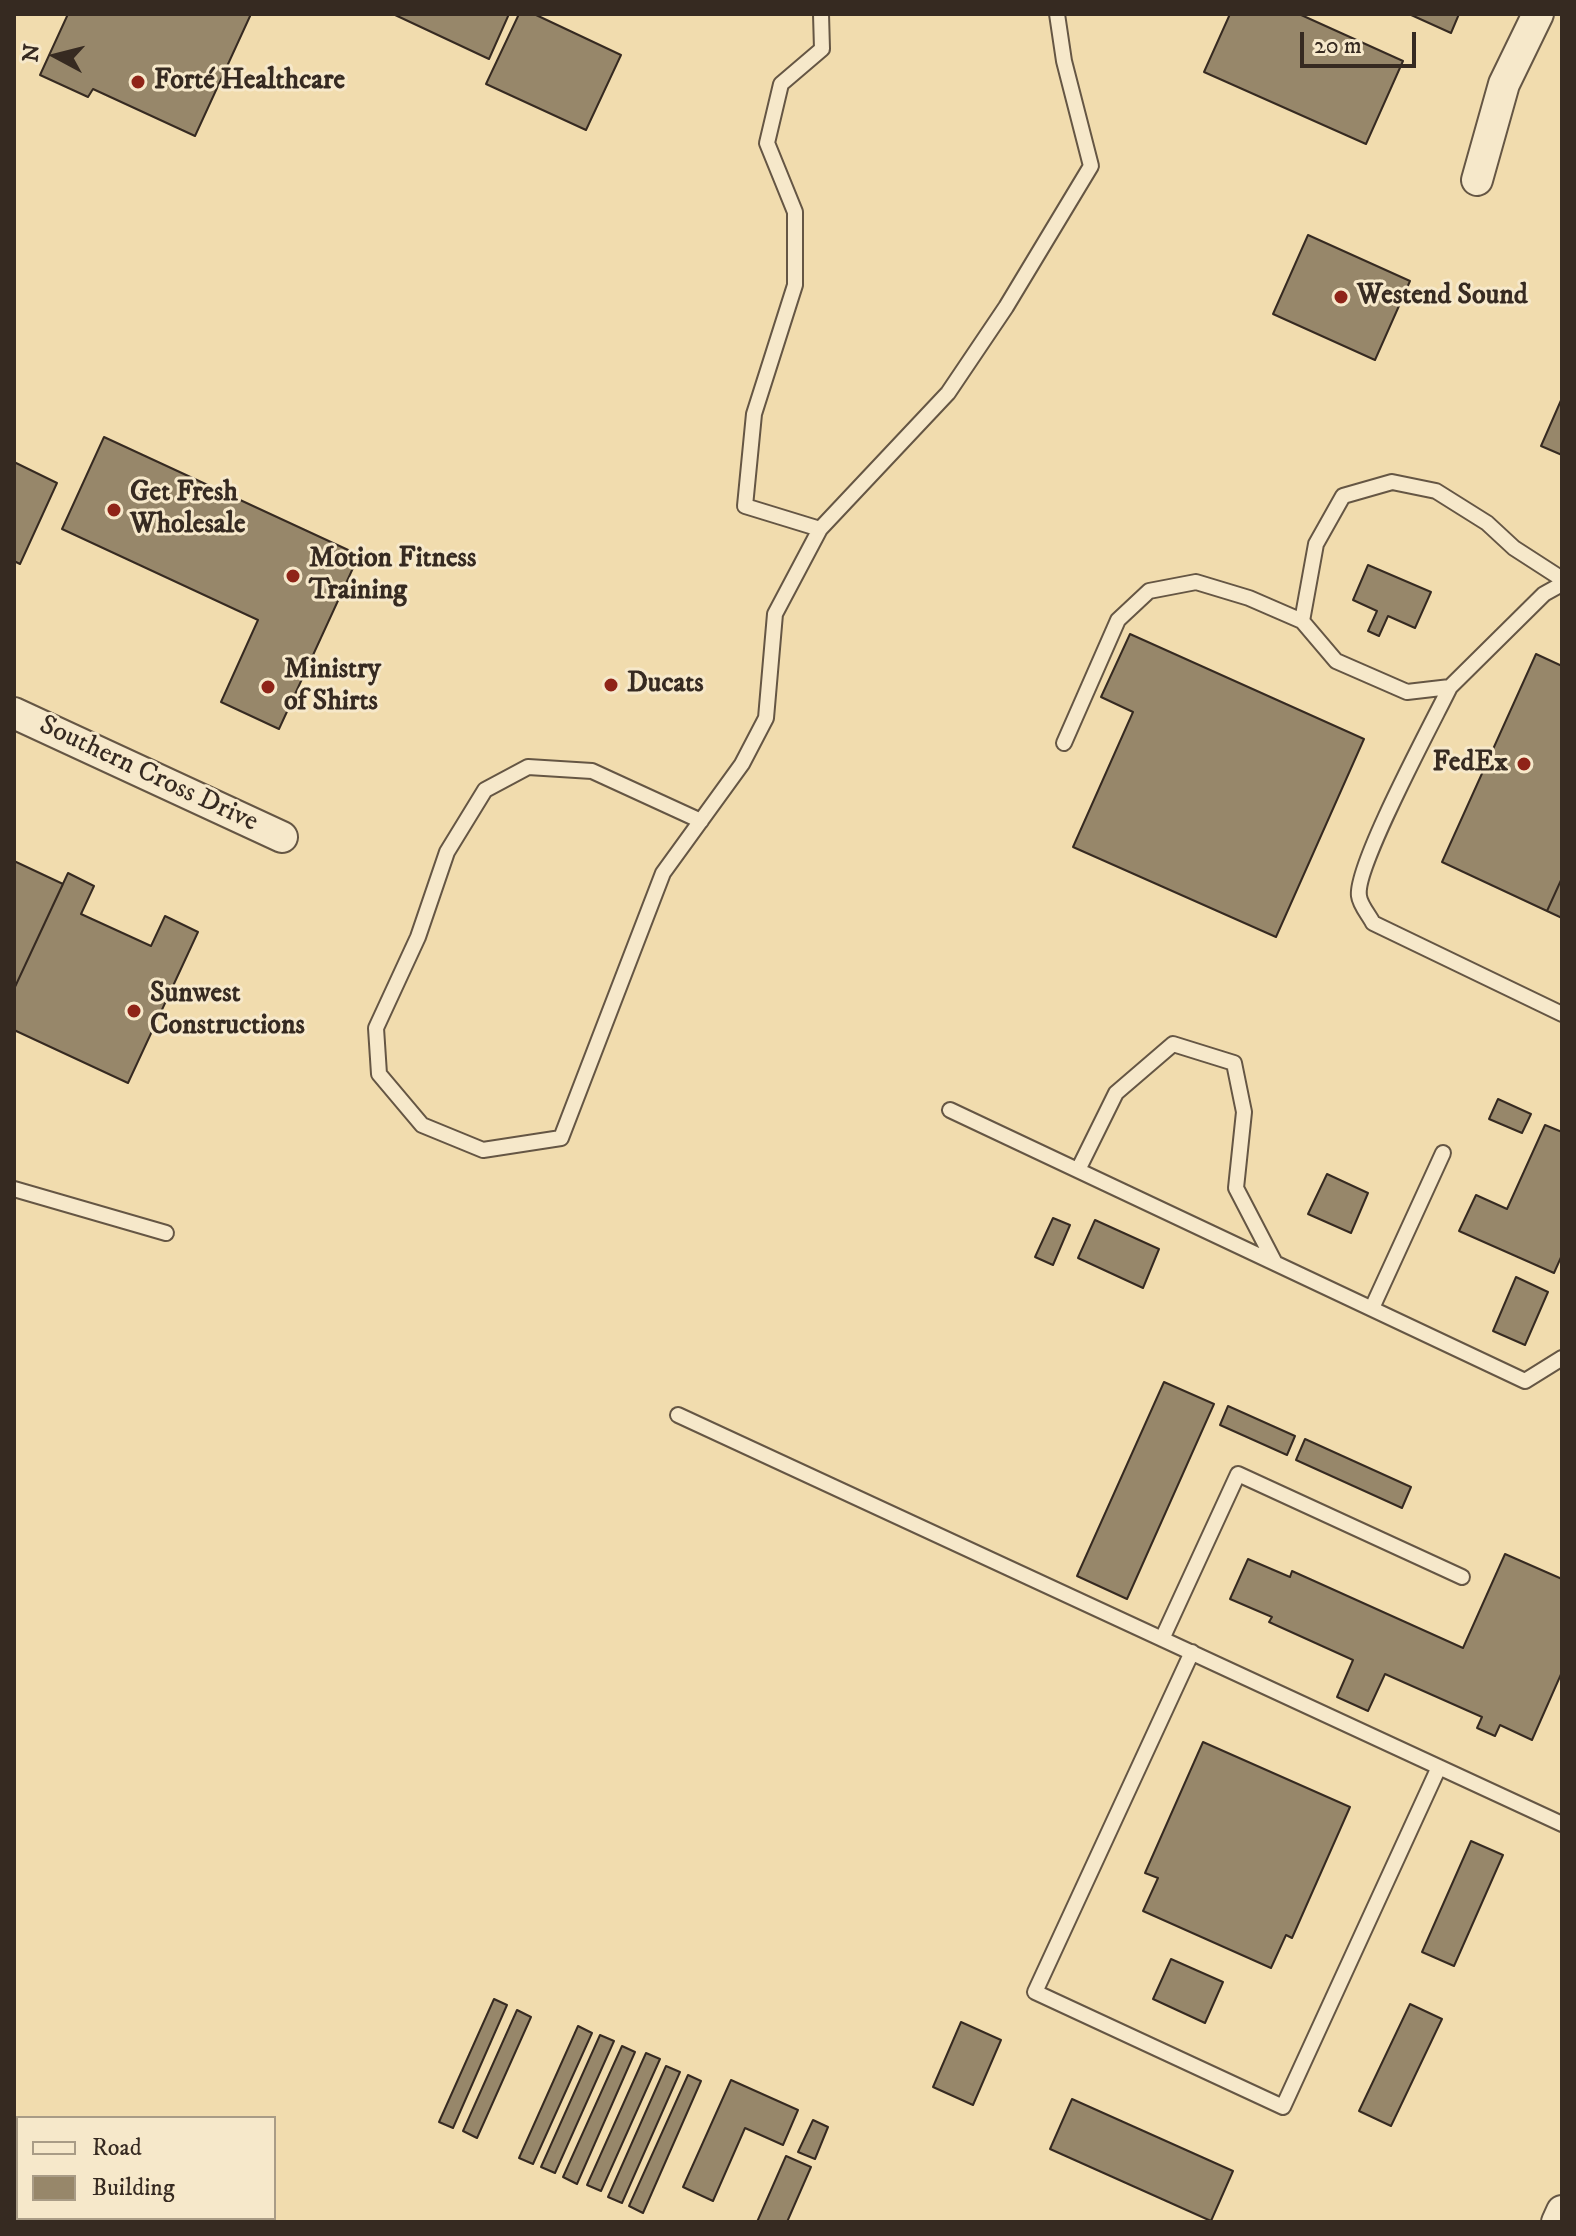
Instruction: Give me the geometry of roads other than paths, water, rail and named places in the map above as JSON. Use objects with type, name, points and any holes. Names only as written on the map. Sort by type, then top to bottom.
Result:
[{"type":"street","points":[[1477,180],[1504,84],[1538,14]]},
{"type":"street","name":"Southern Cross Drive","points":[[14,713],[282,837]]},
{"type":"street","points":[[1557,2222],[1562,2211]]},
{"type":"lane","points":[[820,529],[745,506],[754,414],[795,285],[795,212],[767,143],[781,84],[822,49],[821,14]]},
{"type":"lane","points":[[701,821],[592,771],[528,767],[485,790],[447,852],[418,937],[376,1028],[379,1074],[422,1125],[483,1150],[561,1138],[663,873],[701,821],[742,764],[766,718],[775,614],[820,529],[948,393],[1006,307],[1091,166],[1064,61],[1057,14]]},
{"type":"lane","points":[[1302,621],[1316,544],[1343,496],[1392,482],[1436,491],[1487,523],[1514,548],[1562,582],[1544,594],[1450,687],[1361,873],[1358,896],[1373,923],[1562,1014]]},
{"type":"lane","points":[[1064,743],[1118,620],[1149,591],[1196,582],[1249,598],[1302,621],[1336,661],[1407,692],[1450,687]]},
{"type":"lane","points":[[1078,1170],[1116,1093],[1173,1044],[1234,1063],[1244,1112],[1236,1188],[1275,1263]]},
{"type":"lane","points":[[950,1110],[1525,1381],[1562,1358]]},
{"type":"lane","points":[[1372,1308],[1443,1153]]},
{"type":"lane","points":[[14,1189],[166,1233]]},
{"type":"lane","points":[[678,1415],[1562,1824]]},
{"type":"lane","points":[[1162,1639],[1238,1474],[1462,1577]]},
{"type":"lane","points":[[1192,1652],[1035,1992],[1283,2107],[1439,1767]]},
{"type":"place","name":"Forté Healthcare","points":[[138,82]]},
{"type":"place","name":"Westend Sound","points":[[1341,297]]},
{"type":"place","name":"Get Fresh Wholesale","points":[[114,510]]},
{"type":"place","name":"Motion Fitness Training","points":[[293,576]]},
{"type":"place","name":"Ducats","points":[[611,685]]},
{"type":"place","name":"Ministry of Shirts","points":[[268,687]]},
{"type":"place","name":"FedEx","points":[[1524,764]]},
{"type":"place","name":"Sunwest Constructions","points":[[134,1011]]}]
